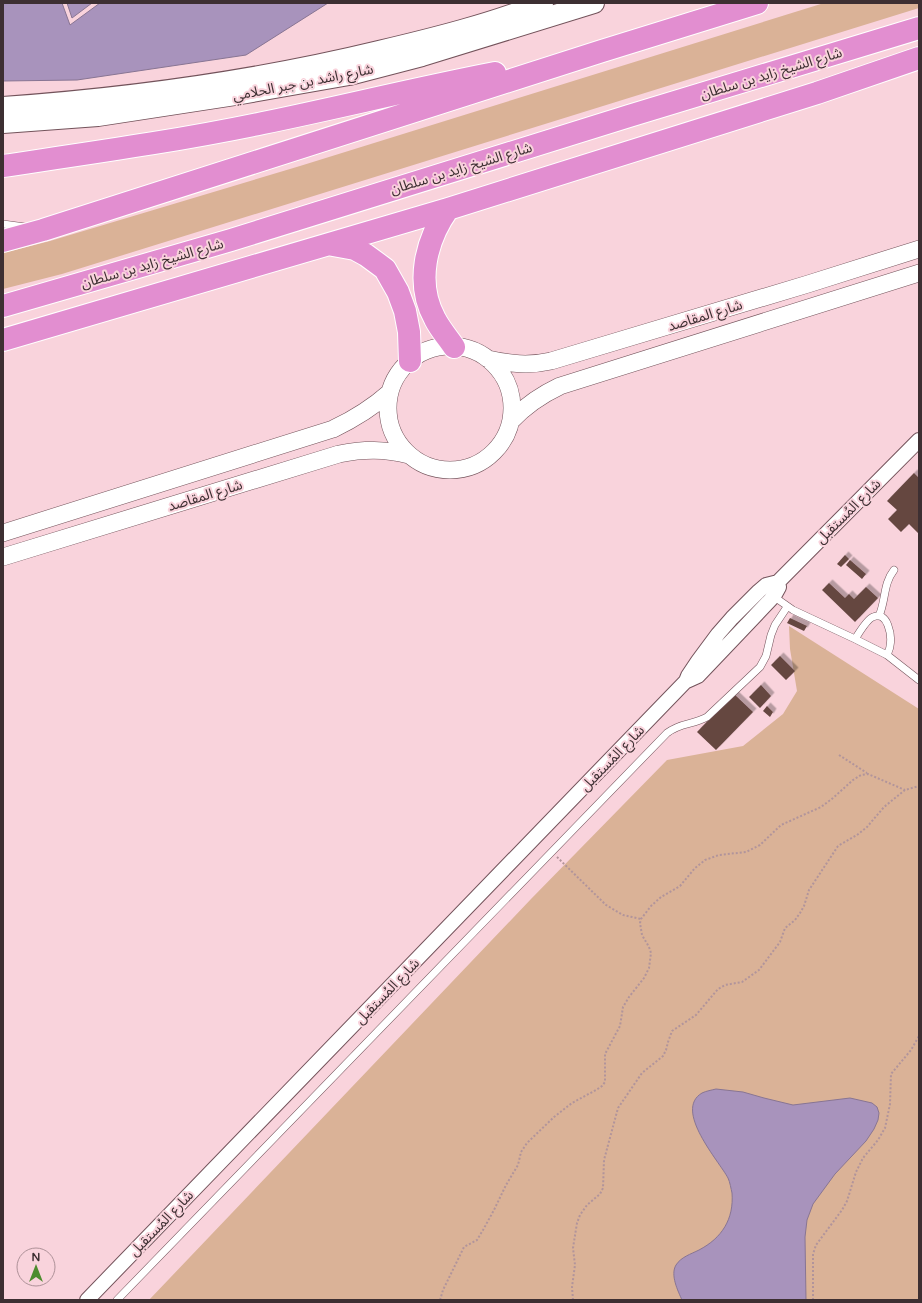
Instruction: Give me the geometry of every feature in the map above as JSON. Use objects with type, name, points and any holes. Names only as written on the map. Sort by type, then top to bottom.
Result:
[{"type":"highway","points":[[3,241],[43,230],[602,51],[757,3]]},
{"type":"highway","name":"شارع الشيخ زايد بن سلطان","points":[[3,306],[231,240],[629,116],[919,28]]},
{"type":"highway","points":[[3,166],[144,144],[262,123],[426,86],[602,51]]},
{"type":"highway","points":[[3,340],[448,210],[810,96],[919,58]]},
{"type":"highway","points":[[448,210],[436,229],[427,251],[425,263],[425,283],[427,298],[435,319],[454,347]]},
{"type":"highway","points":[[332,245],[344,246],[361,252],[376,261],[385,269],[398,292],[405,311],[409,332],[410,361]]},
{"type":"main road","name":"شارع راشد بن جبر الحلامي","points":[[3,107],[95,99],[232,81],[343,60],[417,42],[489,22],[543,3]]},
{"type":"main road","name":"شارع راشد بن جبر الحلامي","points":[[3,123],[98,116],[235,95],[349,74],[422,56],[594,3]]},
{"type":"street","name":"شارع المقاصد","points":[[488,359],[527,365],[551,361],[808,284],[919,248]]},
{"type":"street","name":"شارع المقاصد","points":[[511,421],[537,398],[560,386],[919,272]]},
{"type":"street","points":[[454,347],[469,350],[488,359],[498,369],[505,380],[510,393],[512,407],[511,421],[506,436],[496,449],[484,460],[470,467],[454,470],[438,469],[423,464],[409,455],[392,433],[388,420],[390,392],[394,380],[403,368],[421,353],[435,348],[454,347]]},
{"type":"street","name":"شارع المقاصد","points":[[3,533],[333,429],[363,413],[390,392]]},
{"type":"street","name":"شارع المُستقبل","points":[[87,1300],[686,681],[692,670],[718,634],[759,591],[766,585],[778,582],[919,440]]},
{"type":"street","name":"شارع المقاصد","points":[[3,557],[339,454],[368,450],[409,455]]},
{"type":"street","name":"شارع المُستقبل","points":[[686,681],[693,680],[698,676],[774,596],[778,587],[778,582]]},
{"type":"lane","points":[[3,224],[43,230]]},
{"type":"lane","points":[[880,616],[884,603],[886,586],[894,570]]},
{"type":"lane","points":[[759,591],[774,596],[787,607],[887,655],[919,680]]},
{"type":"lane","points":[[117,1300],[667,733],[676,727],[698,722],[707,717],[760,667],[766,656],[775,625],[787,607]]},
{"type":"lane","points":[[855,639],[870,618],[880,616],[887,622],[891,640],[887,655]]},
{"type":"path","points":[[839,755],[868,774],[905,790]]},
{"type":"path","points":[[440,1300],[443,1290],[464,1247],[477,1240],[483,1230],[518,1165],[521,1152],[526,1143],[554,1117],[572,1103],[596,1090],[605,1082],[605,1054],[620,1026],[623,1007],[644,978],[649,968],[651,953],[641,930],[641,919],[651,906],[661,897],[680,886],[695,868],[705,860],[719,855],[746,852],[760,845],[781,825],[821,807],[853,780],[861,775],[868,774]]},
{"type":"path","points":[[573,1300],[572,1287],[575,1266],[573,1248],[577,1223],[580,1215],[587,1205],[600,1194],[603,1188],[604,1160],[618,1108],[622,1101],[642,1073],[663,1056],[672,1031],[696,1015],[718,989],[725,985],[742,982],[759,970],[780,942],[786,928],[800,913],[809,890],[838,846],[857,835],[867,827],[881,810],[905,790],[919,786]]},
{"type":"path","points":[[552,852],[606,905],[623,915],[641,919]]},
{"type":"path","points":[[813,1300],[813,1254],[815,1249],[822,1236],[847,1201],[856,1172],[863,1158],[878,1140],[885,1128],[889,1110],[891,1074],[911,1050],[919,1036]]},
{"type":"shaded area","points":[[3,3],[62,3],[70,25],[100,3],[328,3],[246,55],[77,80],[3,81]]},
{"type":"shaded area","points":[[67,3],[92,3],[72,18]]},
{"type":"shaded area","points":[[824,3],[919,3],[919,8],[62,274],[3,289],[3,253],[50,241],[300,166]]},
{"type":"shaded area","points":[[789,626],[919,709],[919,1300],[149,1300],[531,899],[667,760],[743,746],[783,714],[797,691],[790,649]]},
{"type":"shaded area","points":[[716,1089],[743,1092],[793,1105],[850,1098],[872,1103],[877,1107],[879,1113],[874,1129],[866,1141],[835,1174],[813,1204],[807,1220],[805,1237],[806,1300],[682,1300],[674,1278],[674,1269],[676,1265],[683,1258],[714,1240],[725,1227],[731,1211],[732,1193],[729,1180],[701,1136],[695,1123],[693,1111],[694,1101],[702,1093]]},
{"type":"building","points":[[914,473],[919,478],[919,534],[909,524],[901,532],[888,519],[897,510],[887,501]]},
{"type":"building","points":[[845,555],[849,559],[841,567],[837,564]]},
{"type":"building","points":[[850,560],[866,574],[862,579],[846,565]]},
{"type":"building","points":[[829,583],[845,598],[849,594],[854,599],[866,587],[878,598],[855,622],[822,590]]},
{"type":"building","points":[[790,618],[807,626],[804,631],[787,623]]},
{"type":"building","points":[[780,656],[795,671],[786,680],[771,665]]},
{"type":"building","points":[[761,685],[771,696],[760,708],[749,697]]},
{"type":"building","points":[[734,694],[753,712],[716,750],[697,732]]},
{"type":"building","points":[[767,706],[773,712],[770,717],[763,711]]}]
